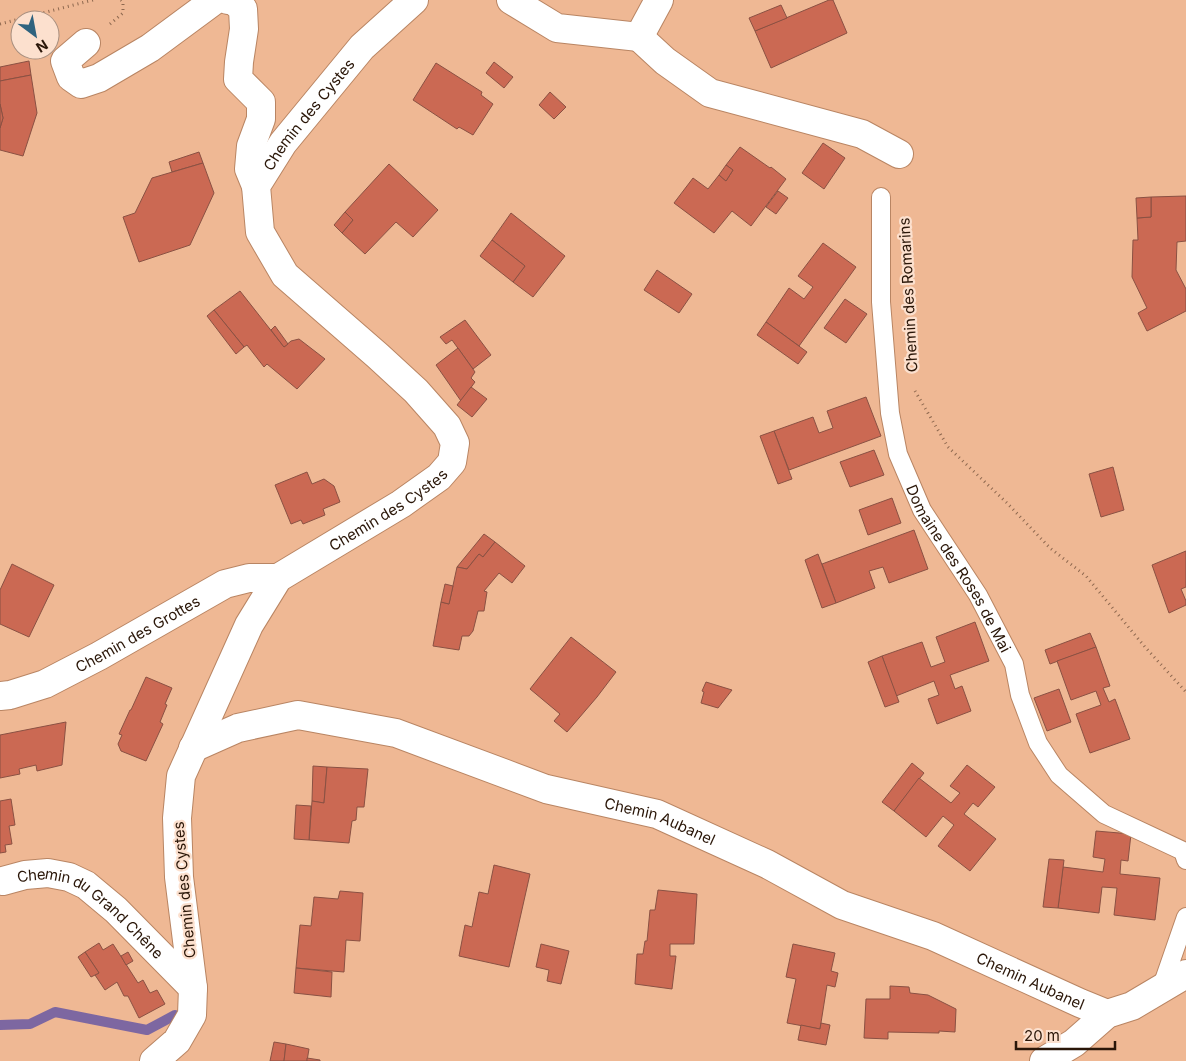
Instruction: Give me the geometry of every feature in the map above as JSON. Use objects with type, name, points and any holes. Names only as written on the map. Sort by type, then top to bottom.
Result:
[{"type":"street","points":[[86,43],[65,61],[71,77],[81,84],[99,78],[150,48],[215,0]]},
{"type":"street","points":[[228,0],[234,1],[243,10],[244,29],[238,79],[261,102],[261,118],[251,146],[249,169],[256,186]]},
{"type":"street","name":"Chemin des Cystes","points":[[154,1061],[177,1042],[192,1015],[192,988],[179,877],[177,818],[181,776],[249,625],[278,578],[401,504],[439,477],[452,462],[455,443],[447,426],[416,391],[285,275],[260,232],[256,186],[283,143],[362,47],[414,0]]},
{"type":"street","points":[[511,0],[557,28],[639,37],[665,61],[710,93],[862,134],[899,154]]},
{"type":"street","points":[[639,37],[659,0]]},
{"type":"street","name":"Chemin des Grottes","points":[[0,696],[10,695],[45,684],[99,656],[224,584],[249,578],[278,578]]},
{"type":"street","name":"Chemin Aubanel","points":[[193,748],[238,728],[298,715],[396,733],[546,789],[657,814],[767,864],[842,905],[933,936],[1107,1014]]},
{"type":"street","name":"Chemin du Grand Chêne","points":[[3,881],[25,875],[48,873],[69,877],[86,885],[116,910],[192,988]]},
{"type":"street","points":[[1044,1061],[1074,1043],[1107,1014],[1132,1006],[1186,974]]},
{"type":"lane","name":"Domaine des Roses de Mai","points":[[881,197],[881,302],[890,413],[898,454],[922,510],[978,595],[1014,664],[1020,695],[1038,743],[1059,775],[1104,814],[1183,851],[1186,860]]},
{"type":"lane","points":[[1161,989],[1186,917]]},
{"type":"path","points":[[0,24],[93,0]]},
{"type":"path","name":"Chemin des Romarins","points":[[909,272],[911,320]]},
{"type":"path","name":"Chemin des Romarins","points":[[912,387],[948,447],[1007,503],[1050,548],[1086,576],[1145,647],[1186,692]]},
{"type":"building","points":[[833,0],[847,33],[771,68],[755,31]]},
{"type":"building","points":[[781,5],[787,18],[755,31],[749,18]]},
{"type":"building","points":[[29,61],[31,75],[0,81],[0,67]]},
{"type":"building","points":[[494,62],[513,77],[504,88],[486,73]]},
{"type":"building","points":[[436,63],[482,92],[481,95],[493,104],[473,135],[459,127],[457,129],[413,100]]},
{"type":"building","points":[[31,75],[37,113],[23,156],[0,150],[0,128],[3,118],[0,104],[0,81]]},
{"type":"building","points":[[550,92],[566,107],[554,119],[539,105]]},
{"type":"building","points":[[0,104],[3,118],[0,128]]},
{"type":"building","points":[[823,143],[845,158],[824,189],[802,173]]},
{"type":"building","points":[[740,147],[786,179],[751,226],[732,211],[714,233],[674,203],[693,178],[708,189],[719,175],[726,181],[733,170],[726,165]]},
{"type":"building","points":[[199,152],[203,163],[172,172],[169,162]]},
{"type":"building","points":[[203,163],[214,193],[190,245],[139,262],[123,217],[135,213],[152,178]]},
{"type":"building","points":[[389,164],[438,210],[413,237],[396,222],[365,254],[342,233],[353,220],[345,212]]},
{"type":"building","points":[[726,165],[733,170],[726,181],[719,175]]},
{"type":"building","points":[[778,191],[788,198],[776,214],[766,207]]},
{"type":"building","points":[[1186,196],[1186,241],[1177,242],[1176,270],[1186,289],[1186,311],[1147,331],[1138,313],[1147,308],[1132,277],[1133,240],[1138,240],[1137,218],[1151,217],[1151,197]]},
{"type":"building","points":[[1151,197],[1151,217],[1137,218],[1136,198]]},
{"type":"building","points":[[345,212],[353,220],[342,233],[334,225]]},
{"type":"building","points":[[511,213],[565,256],[533,297],[513,282],[525,266],[492,240]]},
{"type":"building","points":[[492,240],[525,266],[513,282],[480,256]]},
{"type":"building","points":[[823,243],[856,267],[799,346],[766,322],[789,288],[804,299],[813,287],[798,276]]},
{"type":"building","points":[[657,270],[692,294],[679,313],[644,290]]},
{"type":"building","points":[[240,291],[284,347],[291,341],[299,339],[325,359],[297,389],[267,364],[264,367],[247,345],[244,347],[214,310]]},
{"type":"building","points":[[845,299],[867,314],[846,343],[824,328]]},
{"type":"building","points":[[214,310],[244,347],[236,354],[207,316]]},
{"type":"building","points":[[465,320],[491,355],[473,369],[452,340],[446,344],[440,337]]},
{"type":"building","points":[[766,322],[807,352],[798,364],[757,335]]},
{"type":"building","points":[[275,326],[288,344],[284,347],[271,330]]},
{"type":"building","points":[[458,348],[475,372],[471,378],[475,382],[461,401],[436,365]]},
{"type":"building","points":[[471,387],[487,399],[472,417],[457,405]]},
{"type":"building","points":[[866,397],[881,436],[789,470],[774,431],[813,417],[819,433],[833,428],[827,411]]},
{"type":"building","points":[[774,431],[792,479],[778,484],[760,436]]},
{"type":"building","points":[[874,450],[884,475],[850,487],[840,462]]},
{"type":"building","points":[[1113,467],[1124,510],[1101,517],[1089,474]]},
{"type":"building","points":[[307,472],[312,484],[324,479],[334,486],[340,502],[323,509],[325,515],[303,524],[301,520],[291,524],[275,485]]},
{"type":"building","points":[[892,498],[901,523],[868,535],[859,510]]},
{"type":"building","points":[[914,530],[928,569],[889,583],[883,567],[869,571],[875,588],[836,603],[822,564]]},
{"type":"building","points":[[484,534],[495,542],[483,557],[479,554],[467,569],[457,567]]},
{"type":"building","points":[[495,542],[525,566],[512,583],[499,573],[484,591],[487,592],[484,611],[478,611],[473,631],[469,636],[462,636],[459,650],[433,646],[441,602],[449,604],[457,567],[467,569],[479,554],[483,557]]},
{"type":"building","points":[[1186,551],[1186,587],[1181,589],[1186,605],[1169,613],[1152,565]]},
{"type":"building","points":[[818,554],[836,603],[822,608],[805,560]]},
{"type":"building","points":[[12,564],[54,585],[29,637],[0,624],[0,590]]},
{"type":"building","points":[[445,584],[453,586],[449,604],[441,602]]},
{"type":"building","points":[[975,622],[989,661],[950,675],[955,689],[962,686],[971,711],[937,724],[928,699],[939,695],[934,681],[896,696],[882,656],[922,642],[931,667],[945,662],[936,637]]},
{"type":"building","points":[[1090,633],[1096,647],[1050,664],[1045,650]]},
{"type":"building","points":[[571,637],[616,672],[567,732],[554,721],[560,714],[530,689]]},
{"type":"building","points":[[1096,647],[1110,686],[1103,688],[1109,702],[1115,699],[1130,739],[1090,753],[1076,714],[1101,705],[1096,691],[1071,700],[1057,661]]},
{"type":"building","points":[[882,656],[899,702],[885,707],[868,662]]},
{"type":"building","points":[[146,677],[172,688],[160,722],[163,724],[146,761],[121,751],[118,744],[122,735],[119,734]]},
{"type":"building","points":[[706,682],[732,690],[718,708],[701,703],[704,692],[702,691]]},
{"type":"building","points":[[1059,689],[1071,722],[1047,731],[1034,698]]},
{"type":"building","points":[[66,722],[62,765],[37,771],[36,765],[19,769],[20,774],[0,778],[0,735]]},
{"type":"building","points":[[912,763],[924,773],[894,811],[882,802]]},
{"type":"building","points":[[967,765],[995,787],[978,807],[973,803],[964,814],[996,839],[970,871],[938,846],[954,825],[943,816],[926,837],[894,811],[919,778],[951,803],[960,793],[950,786]]},
{"type":"building","points":[[313,766],[327,767],[324,803],[312,801]]},
{"type":"building","points":[[327,767],[368,769],[364,807],[357,807],[356,820],[352,821],[349,843],[309,840],[312,801],[324,803]]},
{"type":"building","points":[[11,799],[15,825],[9,826],[12,844],[5,845],[6,852],[0,853],[0,801]]},
{"type":"building","points":[[296,805],[311,806],[309,840],[294,839]]},
{"type":"building","points":[[1096,831],[1131,834],[1128,861],[1121,860],[1120,874],[1160,878],[1155,920],[1114,915],[1117,888],[1102,887],[1099,913],[1058,908],[1063,867],[1103,872],[1105,859],[1093,857]]},
{"type":"building","points":[[1049,859],[1064,860],[1058,908],[1043,907]]},
{"type":"building","points":[[494,865],[530,874],[509,967],[459,956],[465,925],[472,927],[479,892],[488,894]]},
{"type":"building","points":[[658,890],[697,894],[694,944],[670,944],[670,956],[676,956],[672,989],[635,984],[637,954],[643,954],[645,941],[647,941],[650,910],[655,910]]},
{"type":"building","points":[[340,891],[363,893],[360,941],[346,940],[344,972],[296,968],[300,925],[311,926],[314,897],[338,899]]},
{"type":"building","points":[[99,943],[103,950],[113,944],[138,983],[143,980],[150,993],[157,990],[165,1004],[139,1018],[128,996],[124,996],[117,982],[105,990],[95,975],[99,973],[85,952]]},
{"type":"building","points":[[541,944],[569,951],[561,984],[547,981],[549,970],[536,967]]},
{"type":"building","points":[[793,944],[835,953],[831,971],[838,973],[835,987],[827,985],[820,1029],[787,1023],[796,979],[786,977]]},
{"type":"building","points":[[85,952],[99,973],[91,977],[78,957]]},
{"type":"building","points":[[128,952],[133,961],[126,965],[121,956]]},
{"type":"building","points":[[296,968],[332,972],[331,997],[294,993]]},
{"type":"building","points":[[890,986],[909,987],[910,993],[928,995],[956,1009],[955,1032],[888,1032],[888,1039],[864,1038],[866,999],[890,999]]},
{"type":"building","points":[[821,1023],[830,1025],[826,1045],[798,1040],[801,1025],[820,1029]]},
{"type":"building","points":[[274,1042],[286,1044],[284,1061],[270,1061]]},
{"type":"building","points":[[286,1044],[309,1049],[307,1061],[284,1061]]},
{"type":"building","points":[[307,1058],[320,1060],[320,1061],[307,1061]]},
{"type":"waterway","points":[[0,1025],[30,1024],[55,1012],[147,1030],[175,1015]]}]
